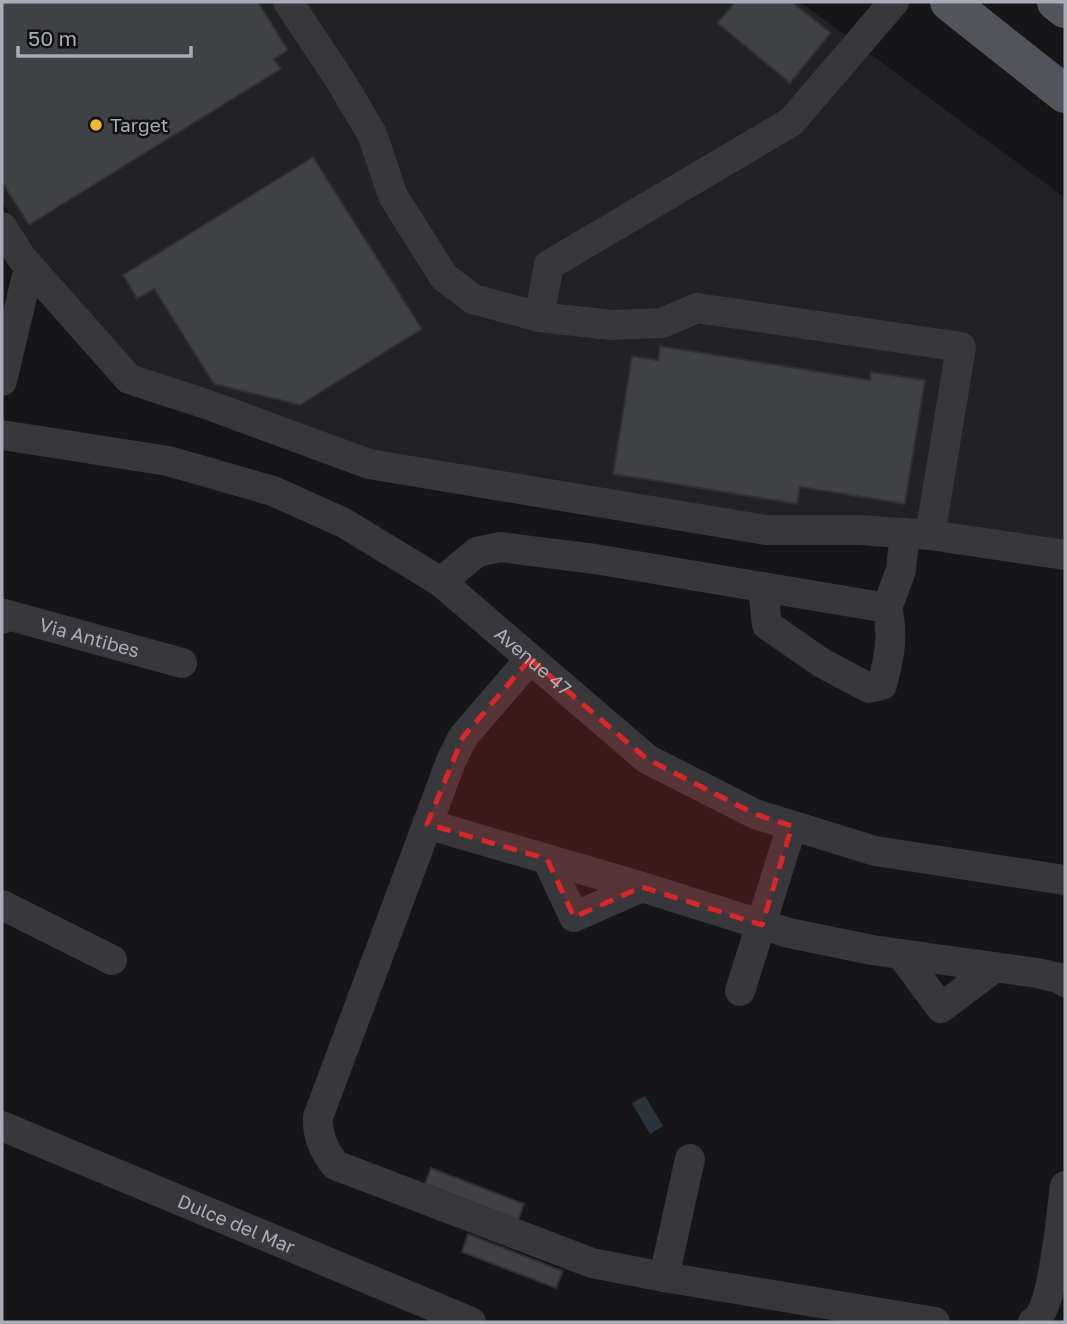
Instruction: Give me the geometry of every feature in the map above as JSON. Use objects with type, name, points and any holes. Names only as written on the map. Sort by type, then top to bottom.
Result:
[{"type":"main road","points":[[949,2],[1065,94]]},
{"type":"main road","points":[[1056,2],[1065,9]]},
{"type":"street","points":[[288,2],[372,134],[393,195],[444,277],[473,299],[539,317],[611,325],[662,323],[697,307],[961,347],[918,534],[887,608],[892,628],[888,664],[882,685],[870,688],[822,663],[766,625],[763,588]]},
{"type":"street","points":[[539,317],[549,265],[791,122],[894,2]]},
{"type":"street","points":[[2,227],[29,267],[129,379],[369,464],[766,530],[859,530],[918,534],[1065,555]]},
{"type":"street","points":[[2,381],[29,267]]},
{"type":"street","name":"Avenue 47","points":[[2,435],[168,461],[273,491],[344,523],[441,582],[647,759],[755,814],[875,851],[1065,880]]},
{"type":"street","points":[[441,582],[477,552],[500,547],[595,559],[887,608]]},
{"type":"street","name":"Via Antibes","points":[[2,619],[4,614],[182,663]]},
{"type":"street","points":[[530,659],[463,737],[451,761],[318,1116],[317,1130],[324,1151],[335,1165],[579,1258],[664,1278],[936,1322]]},
{"type":"street","points":[[427,824],[813,938],[901,954],[1037,973],[1065,982]]},
{"type":"street","points":[[740,990],[792,826]]},
{"type":"street","points":[[547,859],[574,918],[642,887]]},
{"type":"street","points":[[2,905],[112,960]]},
{"type":"street","points":[[901,954],[941,1008],[995,967]]},
{"type":"street","name":"Dulce del Mar","points":[[2,1126],[460,1320]]},
{"type":"street","points":[[664,1278],[690,1160]]},
{"type":"street","points":[[1034,1322],[1040,1318],[1048,1299],[1065,1186]]},
{"type":"highlighted area","points":[[530,659],[647,759],[755,814],[792,826],[762,925],[642,887],[574,917],[547,859],[427,824],[463,737]]},
{"type":"shaded area","points":[[2,2],[800,2],[1065,198],[1065,564],[346,447],[126,384],[2,203]]},
{"type":"shaded area","points":[[645,1096],[663,1126],[650,1134],[632,1103]]},
{"type":"building","name":"Target","points":[[2,2],[258,2],[288,50],[274,59],[281,69],[29,225],[2,182]]},
{"type":"building","points":[[735,2],[792,2],[831,33],[790,83],[717,23]]},
{"type":"building","points":[[313,157],[422,329],[300,405],[214,384],[154,289],[137,299],[123,275]]},
{"type":"building","points":[[660,346],[870,380],[871,372],[925,380],[905,504],[800,487],[797,504],[613,474],[632,356],[658,360]]},
{"type":"building","points":[[431,1168],[524,1204],[518,1220],[425,1184]]},
{"type":"building","points":[[468,1234],[563,1271],[556,1288],[462,1252]]},
{"type":"place","name":"Target","points":[[96,125]]}]
